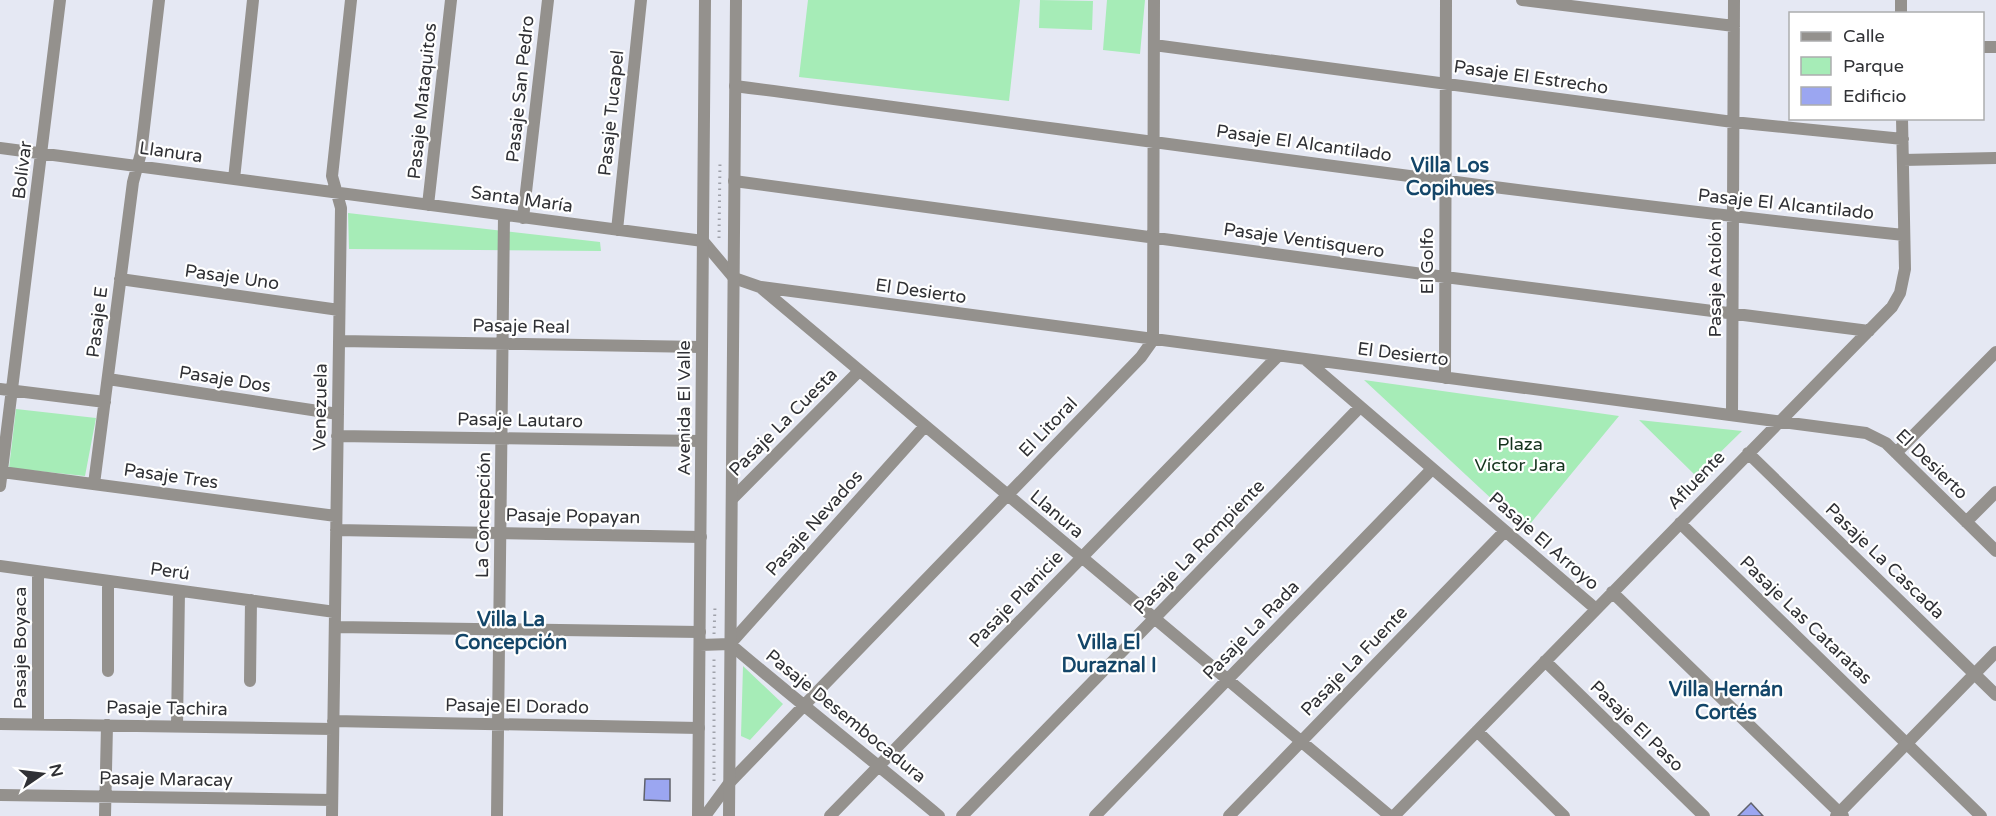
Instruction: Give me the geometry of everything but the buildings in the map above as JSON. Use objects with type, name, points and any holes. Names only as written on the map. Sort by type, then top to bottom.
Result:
[{"type":"street","name":"Bolívar","points":[[0,486],[6,390],[42,153],[60,0]]},
{"type":"street","name":"Pasaje E","points":[[94,484],[133,182],[141,153],[159,0]]},
{"type":"street","points":[[234,179],[253,0]]},
{"type":"street","name":"Venezuela","points":[[332,816],[341,208],[332,176],[351,0]]},
{"type":"street","name":"Pasaje Mataquitos","points":[[428,205],[451,0]]},
{"type":"street","name":"Pasaje San Pedro","points":[[524,218],[548,0]]},
{"type":"street","name":"Pasaje Tucapel","points":[[617,230],[641,0]]},
{"type":"street","name":"Avenida El Valle","points":[[698,816],[705,0]]},
{"type":"street","points":[[729,816],[736,0]]},
{"type":"street","points":[[1153,340],[1154,0]]},
{"type":"street","name":"El Golfo","points":[[1445,378],[1446,0]]},
{"type":"street","points":[[1522,0],[1734,26]]},
{"type":"street","name":"Pasaje Atolón","points":[[1732,415],[1734,0]]},
{"type":"street","name":"Pasaje El Estrecho","points":[[1154,45],[1733,122],[1903,140]]},
{"type":"street","name":"Pasaje El Alcantilado","points":[[735,86],[1446,181],[1733,217],[1904,235]]},
{"type":"street","name":"Afluente","points":[[1399,814],[1612,592],[1892,307],[1904,278],[1902,120]]},
{"type":"street","name":"Llanura","points":[[0,148],[337,193]]},
{"type":"street","points":[[1903,160],[1996,159]]},
{"type":"street","name":"Pasaje Ventisquero","points":[[734,181],[1445,277],[1869,331]]},
{"type":"street","name":"Santa María","points":[[337,193],[703,242]]},
{"type":"street","name":"La Concepción","points":[[497,816],[504,215]]},
{"type":"street","points":[[703,242],[734,278]]},
{"type":"street","name":"Llanura","points":[[734,278],[760,287],[1301,742],[1399,814]]},
{"type":"street","name":"Pasaje Uno","points":[[120,279],[339,310]]},
{"type":"street","name":"El Desierto","points":[[760,287],[1866,433],[1880,439],[1896,453],[1996,551]]},
{"type":"street","name":"El Litoral","points":[[705,816],[729,782],[1141,357],[1153,340]]},
{"type":"street","name":"Pasaje Real","points":[[339,341],[702,347]]},
{"type":"street","points":[[1896,453],[1996,352]]},
{"type":"street","name":"Pasaje Planicie","points":[[830,816],[1278,356]]},
{"type":"street","name":"Pasaje El Arroyo","points":[[1305,359],[1596,609]]},
{"type":"street","name":"Pasaje La Cuesta","points":[[732,499],[860,371]]},
{"type":"street","name":"Pasaje Dos","points":[[108,379],[338,414]]},
{"type":"street","points":[[6,390],[105,402]]},
{"type":"street","name":"Pasaje La Rompiente","points":[[963,816],[1360,407]]},
{"type":"street","name":"Pasaje Nevados","points":[[730,644],[925,426]]},
{"type":"street","name":"Pasaje Lautaro","points":[[337,436],[701,441]]},
{"type":"street","name":"Pasaje La Cascada","points":[[1748,453],[1996,695]]},
{"type":"street","name":"Pasaje La Rada","points":[[1095,816],[1432,469]]},
{"type":"street","name":"Pasaje Tres","points":[[2,471],[336,516]]},
{"type":"street","points":[[1966,522],[1996,492]]},
{"type":"street","name":"Pasaje Las Cataratas","points":[[1680,523],[1981,816]]},
{"type":"street","name":"Pasaje Popayan","points":[[336,530],[701,537]]},
{"type":"street","name":"Pasaje La Fuente","points":[[1229,816],[1505,531]]},
{"type":"street","name":"Perú","points":[[0,567],[335,612]]},
{"type":"street","name":"Pasaje Boyaca","points":[[38,572],[38,724]]},
{"type":"street","points":[[108,581],[108,671]]},
{"type":"street","points":[[177,726],[179,591]]},
{"type":"street","name":"Pasaje El Arroyo","points":[[1612,592],[1839,815]]},
{"type":"street","points":[[250,681],[251,600]]},
{"type":"street","points":[[335,627],[700,632]]},
{"type":"street","points":[[700,645],[730,644]]},
{"type":"street","name":"Pasaje Desembocadura","points":[[730,644],[939,816]]},
{"type":"street","points":[[1839,815],[1996,652]]},
{"type":"street","name":"Pasaje El Paso","points":[[1545,661],[1704,816]]},
{"type":"street","name":"Pasaje Tachira","points":[[0,723],[177,726],[333,725]]},
{"type":"street","name":"Pasaje El Dorado","points":[[333,725],[498,724],[699,728]]},
{"type":"street","points":[[105,816],[107,725]]},
{"type":"street","points":[[1477,731],[1564,816]]},
{"type":"street","name":"Pasaje Maracay","points":[[0,795],[332,800]]},
{"type":"path","points":[[719,260],[720,156]]},
{"type":"path","points":[[714,803],[715,603]]},
{"type":"green space","points":[[808,0],[1020,0],[1009,101],[799,77]]},
{"type":"green space","points":[[1040,0],[1093,1],[1092,30],[1039,28]]},
{"type":"green space","points":[[1107,0],[1145,0],[1140,54],[1103,50]]},
{"type":"green space","points":[[348,213],[600,242],[601,251],[349,249]]},
{"type":"green space","name":"Plaza Víctor Jara","points":[[1364,380],[1619,416],[1525,530]]},
{"type":"green space","points":[[16,409],[96,418],[85,476],[9,468]]},
{"type":"green space","points":[[1639,420],[1742,431],[1696,476]]},
{"type":"green space","points":[[743,666],[783,704],[750,740],[741,736]]},
{"type":"district","name":"Villa Los Copihues","points":[[1450,176]]},
{"type":"district","name":"Villa La Concepción","points":[[511,630]]},
{"type":"district","name":"Villa El Duraznal I","points":[[1109,654]]},
{"type":"district","name":"Villa Hernán Cortés","points":[[1726,700]]}]
